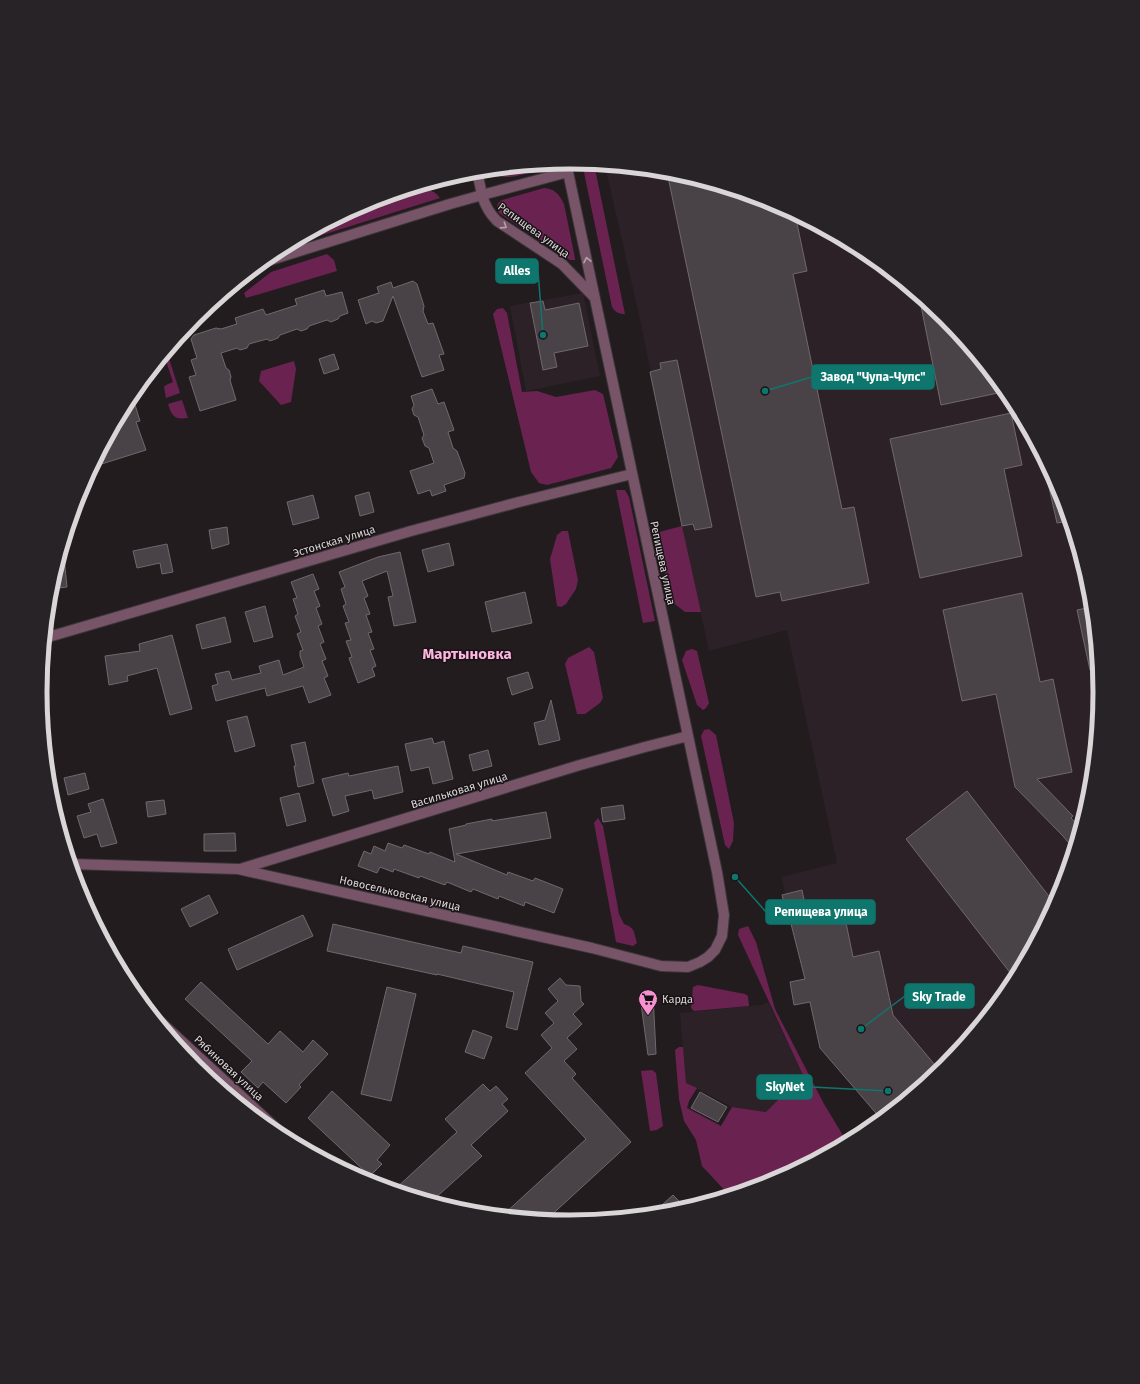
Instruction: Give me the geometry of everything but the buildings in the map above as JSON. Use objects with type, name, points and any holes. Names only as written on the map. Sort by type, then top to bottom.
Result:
[{"type":"street","points":[[278,258],[560,169]]},
{"type":"street","name":"Репищева улица","points":[[567,169],[688,736],[724,915],[722,936],[715,950]]},
{"type":"street","name":"Репищева улица","points":[[478,177],[485,206],[490,214],[497,221],[562,264],[595,298]]},
{"type":"street","name":"Эстонская улица","points":[[50,637],[411,531],[524,500],[632,474]]},
{"type":"street","name":"Васильковая улица","points":[[238,869],[580,765],[645,746],[688,736]]},
{"type":"street","name":"Новосельковская улица","points":[[77,864],[238,869],[592,948],[661,966],[688,967],[708,957],[715,950]]},
{"type":"street","name":"Рябиновая улица","points":[[177,1037],[258,1111]]},
{"type":"shaded area","points":[[583,169],[595,170],[625,314],[618,313],[612,307]]},
{"type":"shaded area","points":[[534,170],[526,174],[510,177],[497,174]]},
{"type":"shaded area","points":[[606,170],[638,173],[672,179],[738,197],[770,209],[832,239],[861,257],[915,299],[940,322],[985,374],[1005,401],[1039,461],[1065,524],[1075,557],[1089,624],[1093,692],[1092,726],[1089,760],[1083,794],[1065,860],[1039,923],[1023,954],[1005,983],[963,1037],[940,1062],[915,1085],[877,1115],[820,1048],[808,991],[792,994],[790,982],[805,979],[788,908],[785,908],[782,895],[785,894],[782,877],[837,863],[787,630],[709,651],[641,324]]},
{"type":"shaded area","points":[[544,188],[556,193],[564,204],[575,260],[570,260],[499,213],[497,208],[498,203],[502,200]]},
{"type":"shaded area","points":[[426,190],[432,191],[440,198],[308,239],[339,223],[402,197]]},
{"type":"shaded area","points":[[327,254],[334,260],[337,271],[246,298],[244,293],[271,272]]},
{"type":"shaded area","points":[[583,293],[600,376],[526,391],[510,306]]},
{"type":"shaded area","points":[[503,308],[507,313],[522,392],[537,391],[556,397],[595,390],[603,394],[618,457],[611,468],[547,485],[539,483],[531,472],[493,314],[497,309]]},
{"type":"shaded area","points":[[169,357],[180,393],[166,398],[164,387],[173,382],[166,361]]},
{"type":"shaded area","points":[[294,361],[296,369],[291,402],[281,405],[259,381],[261,371]]},
{"type":"shaded area","points":[[182,400],[188,418],[177,418],[174,416],[168,404]]},
{"type":"shaded area","points":[[616,490],[625,490],[629,497],[655,621],[643,623]]},
{"type":"shaded area","points":[[682,526],[701,612],[685,612],[671,601],[657,538],[659,532]]},
{"type":"shaded area","points":[[562,531],[568,531],[578,580],[576,589],[566,604],[561,607],[557,606],[550,559],[557,535]]},
{"type":"shaded area","points":[[589,647],[594,652],[603,698],[600,703],[585,714],[577,714],[565,664],[568,658]]},
{"type":"shaded area","points":[[692,649],[697,651],[709,703],[703,710],[697,705],[682,660],[686,651]]},
{"type":"shaded area","points":[[709,729],[716,735],[734,823],[733,841],[729,849],[725,845],[701,736],[704,730]]},
{"type":"shaded area","points":[[598,818],[603,826],[619,914],[624,924],[634,931],[637,943],[633,946],[616,942],[594,823]]},
{"type":"shaded area","points":[[748,926],[756,942],[775,1009],[824,1104],[844,1137],[801,1161],[770,1175],[725,1191],[702,1166],[696,1140],[684,1121],[679,1099],[675,1050],[679,1047],[683,1047],[686,1083],[697,1088],[689,1101],[687,1108],[721,1126],[732,1107],[766,1112],[803,1075],[738,935],[739,929]]},
{"type":"shaded area","points":[[698,985],[745,994],[748,996],[749,1006],[694,1011],[691,1008],[693,987]]},
{"type":"shaded area","points":[[768,1002],[803,1075],[766,1112],[732,1107],[686,1083],[680,1013],[761,1005]]},
{"type":"shaded area","points":[[652,1070],[656,1073],[663,1126],[657,1130],[650,1131],[641,1071]]},
{"type":"place","name":"Alles","points":[[543,335]]},
{"type":"place","name":"Завод \"Чупа-Чупс\"","points":[[765,391]]},
{"type":"place","name":"Репищева улица","points":[[735,877]]},
{"type":"place","name":"Карда","points":[[648,1016]]},
{"type":"place","name":"Sky Trade","points":[[861,1029]]},
{"type":"place","name":"SkyNet","points":[[888,1091]]},
{"type":"district","name":"Мартыновка","points":[[467,654]]}]
